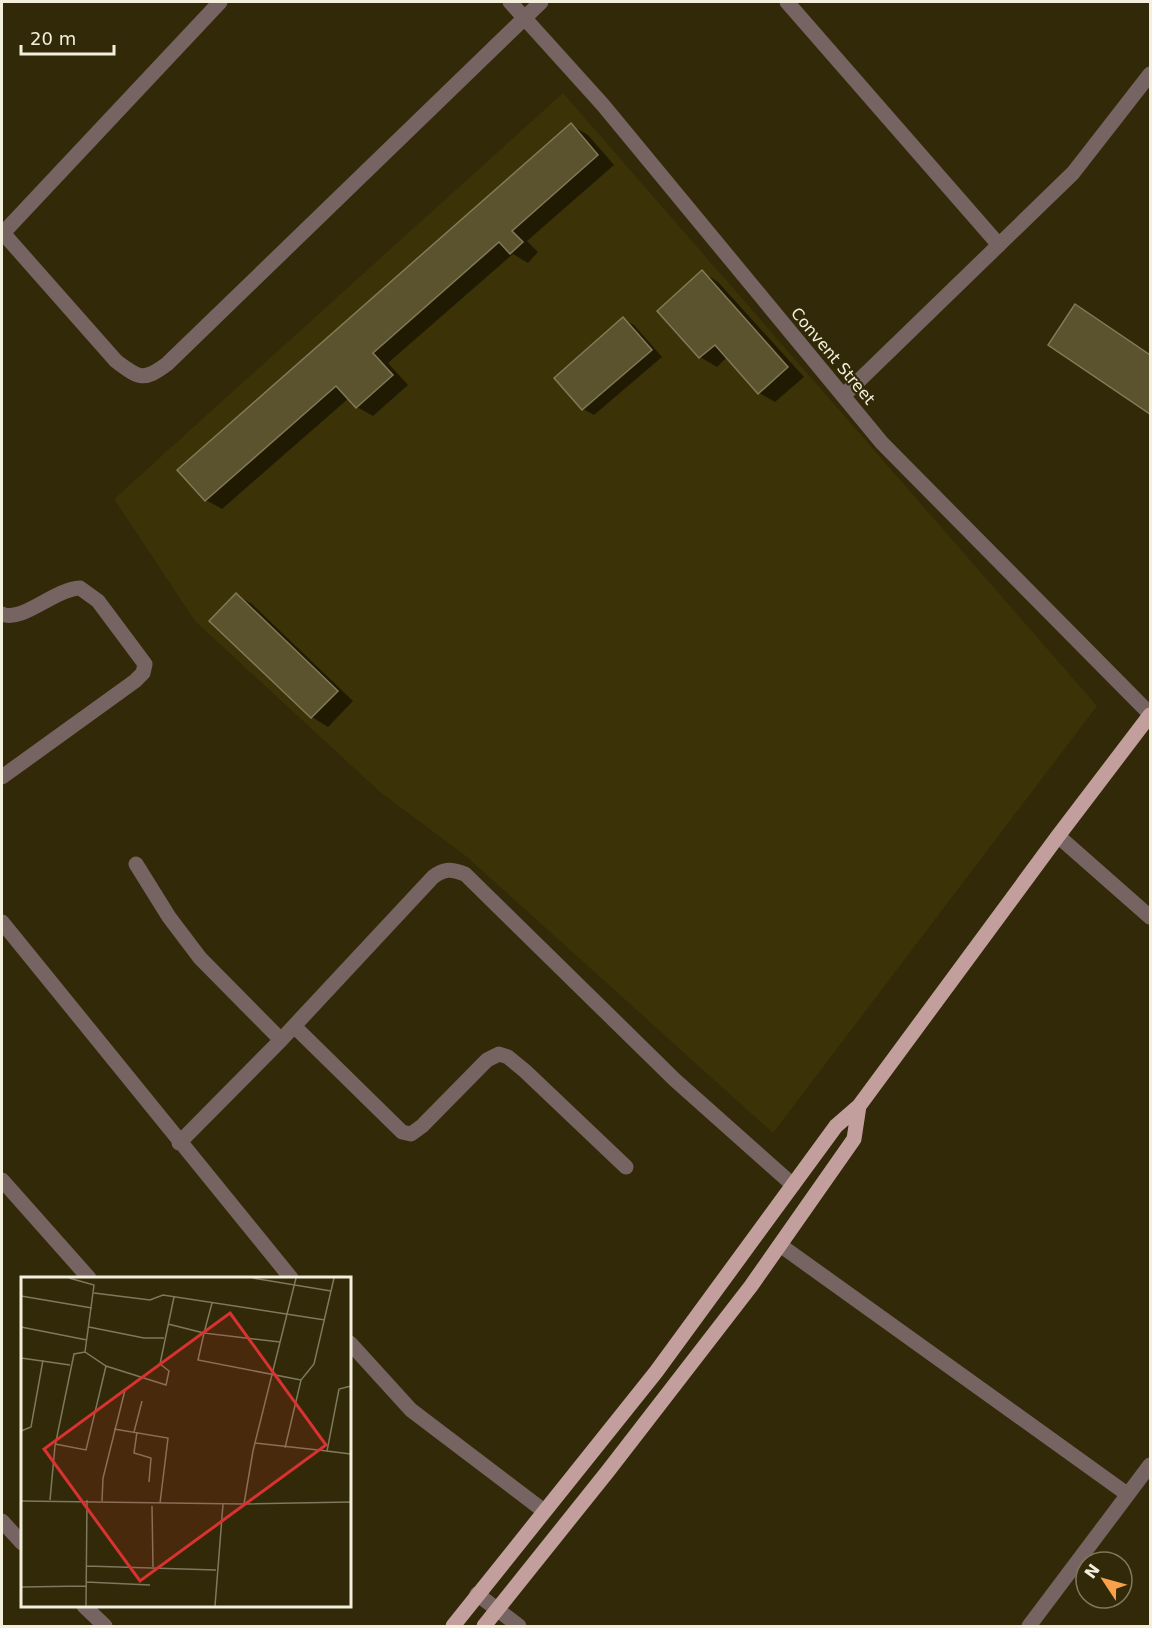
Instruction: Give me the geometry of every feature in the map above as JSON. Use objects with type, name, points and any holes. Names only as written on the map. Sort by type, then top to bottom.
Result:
[{"type":"main road","points":[[453,1626],[656,1372],[836,1126],[859,1106],[1150,714]]},
{"type":"main road","points":[[484,1626],[694,1362],[780,1245],[854,1139],[859,1106]]},
{"type":"street","points":[[220,2],[2,233],[116,361],[136,376],[150,376],[167,364],[541,2]]},
{"type":"street","name":"Convent Street","points":[[510,2],[603,105],[882,443],[1150,714]]},
{"type":"street","points":[[787,2],[999,245]]},
{"type":"street","points":[[843,396],[1073,173],[1150,74]]},
{"type":"street","points":[[2,614],[8,617],[17,616],[57,592],[80,588],[98,601],[143,657],[145,664],[143,673],[135,681],[2,777]]},
{"type":"street","points":[[1058,836],[1150,917]]},
{"type":"street","points":[[135,864],[169,917],[200,958],[280,1040]]},
{"type":"street","points":[[179,1143],[294,1026],[433,877],[444,869],[465,874],[675,1080],[793,1185]]},
{"type":"street","points":[[2,922],[179,1143],[290,1277]]},
{"type":"street","points":[[294,1026],[402,1132],[411,1134],[422,1126],[487,1060],[499,1054],[508,1057],[525,1071],[626,1167]]},
{"type":"street","points":[[2,1180],[88,1277]]},
{"type":"street","points":[[780,1245],[1127,1494]]},
{"type":"street","points":[[351,1344],[411,1410],[544,1511]]},
{"type":"street","points":[[1029,1626],[1150,1465]]},
{"type":"street","points":[[2,1521],[21,1540]]},
{"type":"street","points":[[477,1594],[519,1626]]},
{"type":"street","points":[[86,1607],[105,1626]]},
{"type":"shaded area","points":[[563,93],[1097,706],[773,1133],[467,857],[380,792],[195,621],[114,499]]},
{"type":"building","points":[[571,123],[598,155],[512,231],[523,242],[510,254],[499,242],[373,353],[393,375],[356,408],[336,386],[205,501],[177,470]]},
{"type":"building","points":[[702,270],[788,367],[758,394],[715,345],[699,358],[657,311]]},
{"type":"building","points":[[1075,304],[1150,355],[1150,414],[1048,345]]},
{"type":"building","points":[[623,317],[652,350],[582,410],[554,378]]},
{"type":"building","points":[[236,593],[338,691],[311,718],[209,621]]}]
